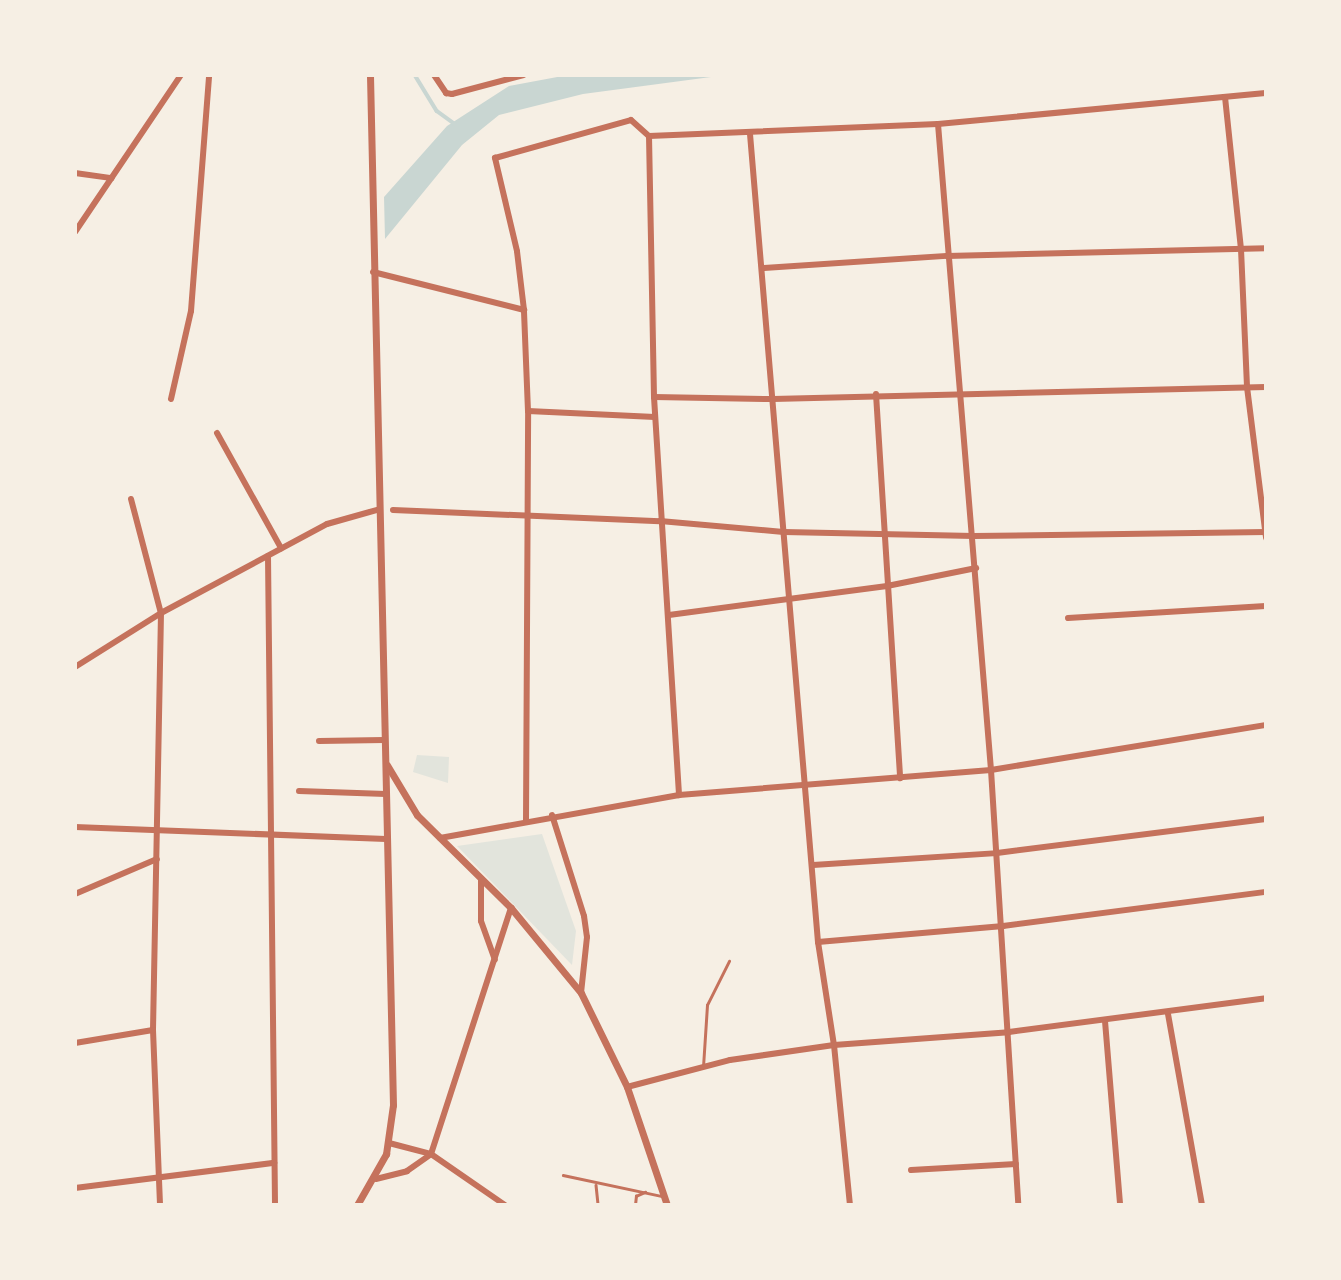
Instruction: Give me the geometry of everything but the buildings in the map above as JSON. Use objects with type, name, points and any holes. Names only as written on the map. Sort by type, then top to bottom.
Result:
[{"type":"street","points":[[75,232],[181,75]]},
{"type":"street","points":[[171,399],[191,311],[209,75]]},
{"type":"street","points":[[358,1205],[381,1167],[389,1143],[393,1105],[370,75]]},
{"type":"street","points":[[434,75],[446,93],[452,94],[524,75]]},
{"type":"street","points":[[526,821],[528,411],[524,310],[514,240],[495,158],[631,120],[649,136],[750,134],[938,124],[1266,93]]},
{"type":"street","points":[[393,510],[660,521],[785,532],[974,536],[1265,534],[1247,387],[1241,249],[1224,97]]},
{"type":"street","points":[[938,124],[947,256],[974,536],[1003,926],[1018,1205]]},
{"type":"street","points":[[750,134],[764,268],[788,601],[818,942],[834,1045],[850,1205]]},
{"type":"street","points":[[649,136],[654,397],[679,794]]},
{"type":"street","points":[[75,173],[112,178]]},
{"type":"street","points":[[764,268],[947,256],[1266,248]]},
{"type":"street","points":[[373,272],[524,310]]},
{"type":"street","points":[[654,397],[773,399],[876,394],[1266,387]]},
{"type":"street","points":[[876,394],[900,778]]},
{"type":"street","points":[[528,411],[655,416]]},
{"type":"street","points":[[217,433],[281,548]]},
{"type":"street","points":[[131,499],[161,613],[159,830],[153,1030],[156,1176],[160,1205]]},
{"type":"street","points":[[75,667],[161,613],[327,524],[380,509]]},
{"type":"street","points":[[268,556],[275,1205]]},
{"type":"street","points":[[669,614],[788,601],[887,586],[976,568]]},
{"type":"street","points":[[1068,618],[1266,606]]},
{"type":"street","points":[[440,838],[552,815],[679,794],[991,770],[1266,725]]},
{"type":"street","points":[[319,741],[384,740]]},
{"type":"street","points":[[385,761],[409,805],[511,908],[581,993],[627,1087],[666,1201]]},
{"type":"street","points":[[299,791],[386,794]]},
{"type":"street","points":[[552,815],[584,916],[587,937],[581,993]]},
{"type":"street","points":[[813,865],[997,853],[1266,819]]},
{"type":"street","points":[[75,827],[386,839]]},
{"type":"street","points":[[75,894],[157,859]]},
{"type":"street","points":[[481,879],[481,921],[495,960]]},
{"type":"street","points":[[818,942],[1003,926],[1266,892]]},
{"type":"street","points":[[376,1179],[407,1171],[431,1154],[511,908]]},
{"type":"street","points":[[627,1087],[703,1067],[834,1045],[1009,1032],[1168,1014],[1266,998]]},
{"type":"street","points":[[1168,1014],[1202,1205]]},
{"type":"street","points":[[1105,1021],[1120,1205]]},
{"type":"street","points":[[75,1043],[153,1030]]},
{"type":"street","points":[[389,1143],[431,1154],[505,1205]]},
{"type":"street","points":[[75,1188],[274,1163]]},
{"type":"street","points":[[911,1170],[1016,1164]]},
{"type":"lane","points":[[703,1067],[707,1005],[729,961]]},
{"type":"lane","points":[[563,1175],[596,1185],[645,1192],[666,1201]]},
{"type":"lane","points":[[596,1185],[598,1205]]},
{"type":"lane","points":[[635,1205],[636,1196],[645,1192]]},
{"type":"shaded area","points":[[568,75],[726,75],[583,94],[499,115],[462,145],[385,239],[384,197],[447,126],[509,86]]},
{"type":"shaded area","points":[[417,755],[449,757],[448,783],[413,772]]},
{"type":"shaded area","points":[[542,834],[576,931],[572,965],[457,846]]},
{"type":"waterway","points":[[415,75],[437,111],[455,124]]}]
